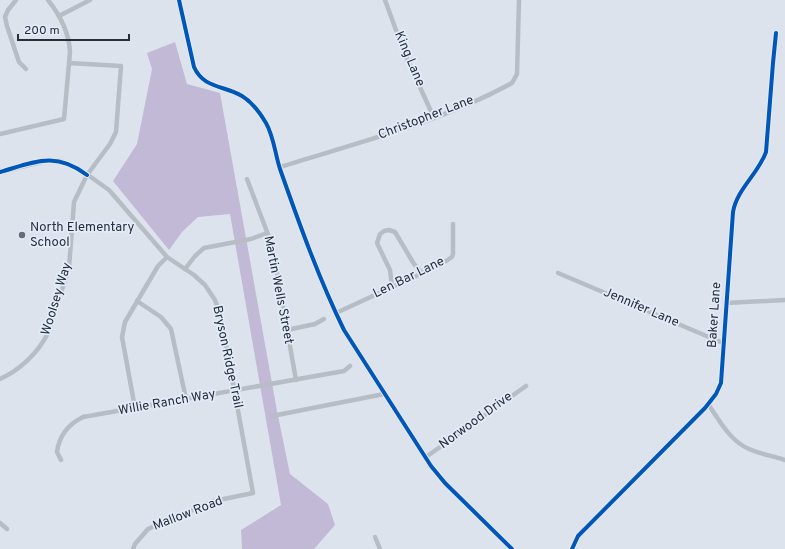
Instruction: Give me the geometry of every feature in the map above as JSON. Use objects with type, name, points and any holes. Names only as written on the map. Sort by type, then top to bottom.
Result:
[{"type":"street","points":[[16,0],[8,10],[6,17],[7,26],[19,62],[26,69]]},
{"type":"street","points":[[0,134],[64,119],[69,63],[68,35],[60,16],[48,0]]},
{"type":"street","points":[[60,16],[90,0]]},
{"type":"street","points":[[179,0],[196,72],[206,82],[239,94],[253,105],[266,123],[271,134],[280,167],[308,243],[344,330],[384,394],[434,469],[445,483],[512,549]]},
{"type":"street","name":"King Lane","points":[[385,0],[404,52],[434,118]]},
{"type":"street","name":"Christopher Lane","points":[[280,167],[369,140],[434,118],[511,84],[517,74],[519,0]]},
{"type":"street","name":"Baker Lane","points":[[572,549],[578,536],[708,404],[720,386],[734,205],[742,190],[763,159],[767,146],[776,33]]},
{"type":"street","name":"Woolsey Way","points":[[0,379],[8,375],[33,355],[44,342],[48,334],[69,268],[74,202],[87,175],[110,144],[116,132],[121,66],[69,63]]},
{"type":"street","name":"Bryson Ridge Trail","points":[[0,172],[50,160],[68,164],[109,190],[167,257],[194,275],[205,285],[215,300],[221,317],[253,494]]},
{"type":"street","name":"Martin Wells Street","points":[[246,179],[272,245],[296,380]]},
{"type":"street","name":"Len Bar Lane","points":[[336,313],[452,258],[454,251],[452,224]]},
{"type":"street","points":[[392,286],[390,270],[377,243],[380,234],[384,231],[389,230],[395,232],[414,264],[422,273]]},
{"type":"street","points":[[185,269],[195,256],[204,248],[251,240],[267,233]]},
{"type":"street","points":[[135,408],[122,337],[125,322],[158,266],[167,257]]},
{"type":"street","name":"Jennifer Lane","points":[[558,273],[723,343]]},
{"type":"street","points":[[726,303],[785,300]]},
{"type":"street","points":[[137,301],[161,317],[171,329],[176,345],[186,399]]},
{"type":"street","points":[[287,330],[315,324],[324,319]]},
{"type":"street","name":"Willie Ranch Way","points":[[62,460],[57,452],[58,445],[64,434],[73,423],[83,417],[296,380],[344,370],[350,366]]},
{"type":"street","name":"Norwood Drive","points":[[426,457],[526,386]]},
{"type":"street","points":[[272,416],[384,394]]},
{"type":"street","points":[[708,404],[729,435],[741,445],[754,451],[785,460]]},
{"type":"street","name":"Mallow Road","points":[[132,549],[148,529],[214,502],[253,494]]},
{"type":"street","points":[[0,523],[8,529]]},
{"type":"street","points":[[375,537],[380,549]]},
{"type":"shaded area","points":[[175,42],[187,84],[220,93],[277,411],[290,474],[328,504],[335,525],[314,549],[242,549],[241,530],[281,505],[230,214],[198,217],[182,232],[169,250],[113,181],[137,144],[152,69],[147,53]]},
{"type":"cycle path","points":[[179,0],[194,67],[198,74],[209,83],[235,92],[246,98],[269,128],[280,169],[302,230],[326,291],[344,330],[431,466],[445,483],[512,549]]},
{"type":"cycle path","points":[[572,549],[578,536],[705,408],[716,394],[721,383],[733,212],[739,196],[766,152],[776,33]]},
{"type":"cycle path","points":[[0,172],[34,162],[55,161],[65,163],[87,175]]},
{"type":"place","name":"North Elementary School","points":[[22,235]]}]
